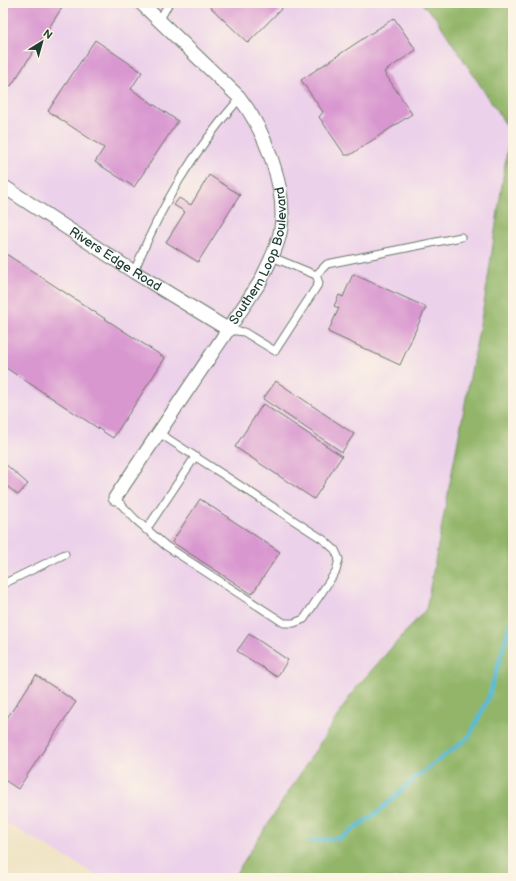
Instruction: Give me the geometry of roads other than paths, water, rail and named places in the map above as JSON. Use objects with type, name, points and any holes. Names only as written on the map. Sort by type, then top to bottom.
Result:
[{"type":"street","name":"Southern Loop Boulevard","points":[[115,498],[260,282],[272,257],[281,229],[282,213],[273,164],[263,134],[249,109],[240,98],[141,3]]},
{"type":"street","name":"Rivers Edge Road","points":[[3,186],[134,272],[229,330]]},
{"type":"lane","points":[[159,20],[169,3]]},
{"type":"lane","points":[[134,272],[160,212],[191,160],[216,125],[240,98]]},
{"type":"lane","points":[[316,275],[327,264],[461,237]]},
{"type":"lane","points":[[229,330],[244,332],[275,351],[319,284],[316,275],[272,257]]},
{"type":"lane","points":[[115,498],[146,530],[166,546],[284,623],[294,623],[304,618],[336,571],[339,559],[335,550],[324,540],[159,433]]},
{"type":"lane","points":[[146,530],[195,457]]},
{"type":"lane","points":[[3,583],[65,554]]},
{"type":"waterway","points":[[310,841],[341,838],[378,812],[416,777],[469,737],[488,699],[513,614]]}]
